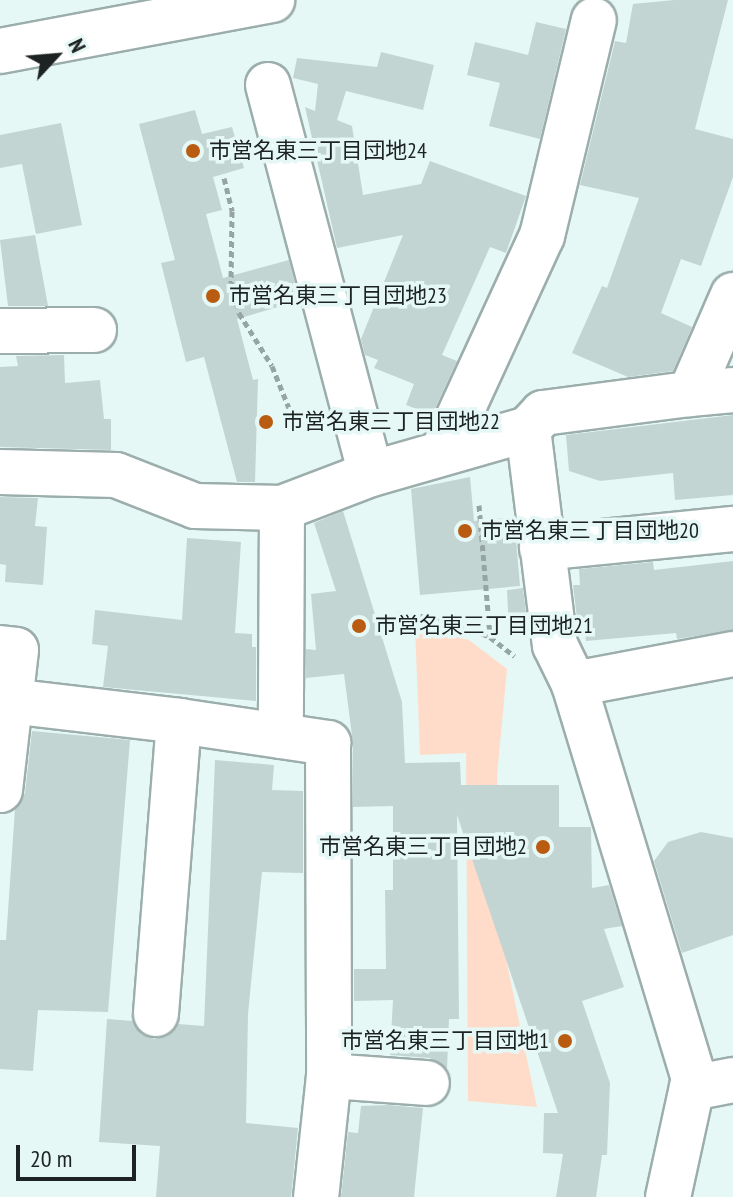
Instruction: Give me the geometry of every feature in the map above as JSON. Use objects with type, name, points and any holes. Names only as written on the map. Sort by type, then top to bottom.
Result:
[{"type":"street","points":[[0,51],[272,0]]},
{"type":"street","points":[[442,453],[542,236],[594,20]]},
{"type":"street","points":[[268,85],[371,474]]},
{"type":"street","points":[[690,394],[733,295]]},
{"type":"street","points":[[0,331],[94,330]]},
{"type":"street","points":[[0,472],[116,475],[195,506],[282,508],[371,474],[528,429],[543,413],[733,390]]},
{"type":"street","points":[[528,429],[555,645],[574,684],[694,1078],[713,1084],[668,1197]]},
{"type":"street","points":[[281,736],[282,508]]},
{"type":"street","points":[[542,548],[733,529]]},
{"type":"street","points":[[0,648],[16,650],[0,790]]},
{"type":"street","points":[[574,684],[733,654]]},
{"type":"street","points":[[10,701],[328,743],[329,1076],[316,1197]]},
{"type":"street","points":[[156,1014],[144,958],[156,788],[179,721]]},
{"type":"street","points":[[329,1076],[427,1083]]},
{"type":"path","points":[[224,178],[232,211],[231,283],[239,313],[272,366],[289,408]]},
{"type":"path","points":[[398,614],[445,618],[490,637]]},
{"type":"shaded area","points":[[415,627],[469,640],[507,669],[497,776],[498,921],[537,1107],[468,1101],[466,753],[420,755]]},
{"type":"building","points":[[728,0],[695,129],[733,139],[733,177],[701,266],[681,259],[661,313],[692,327],[673,371],[628,377],[572,353],[602,286],[607,288],[639,198],[580,185],[615,41],[626,43],[633,4]]},
{"type":"building","points":[[536,22],[566,29],[540,139],[489,126],[500,83],[467,75],[475,42],[528,55]]},
{"type":"building","points":[[381,52],[434,65],[423,110],[346,91],[337,120],[352,126],[363,195],[421,184],[430,161],[526,196],[506,253],[490,247],[442,355],[457,361],[432,415],[406,405],[414,384],[374,368],[378,360],[365,355],[361,339],[403,235],[337,248],[305,107],[315,111],[318,84],[293,78],[297,58],[377,67]]},
{"type":"building","points":[[195,110],[202,134],[232,127],[244,168],[213,177],[222,210],[206,214],[223,278],[289,260],[299,301],[237,319],[253,380],[258,379],[255,482],[237,482],[204,357],[186,362],[161,263],[175,260],[139,124]]},
{"type":"building","points":[[61,123],[82,225],[36,234],[22,164],[0,168],[0,135]]},
{"type":"building","points":[[35,235],[48,306],[8,306],[0,240]]},
{"type":"building","points":[[64,355],[65,383],[100,380],[104,419],[111,419],[111,450],[0,447],[0,367],[18,366],[16,356]]},
{"type":"building","points":[[733,415],[733,495],[675,500],[673,473],[600,481],[569,471],[566,435]]},
{"type":"building","name":"市営名東三丁目団地20","points":[[470,477],[474,521],[514,517],[520,586],[420,595],[411,489]]},
{"type":"building","points":[[0,497],[38,498],[35,526],[47,527],[43,585],[5,582],[6,565],[0,564]]},
{"type":"building","points":[[343,511],[402,702],[405,763],[460,762],[461,785],[559,785],[559,827],[591,827],[592,888],[609,885],[622,926],[604,929],[624,987],[582,1001],[610,1083],[607,1155],[602,1155],[596,1197],[556,1197],[563,1154],[543,1153],[544,1113],[558,1113],[457,815],[459,1019],[449,1019],[447,1069],[430,1058],[390,1055],[393,1000],[354,1001],[354,969],[386,969],[385,890],[393,890],[393,806],[353,807],[353,743],[344,674],[306,678],[306,649],[316,650],[311,594],[336,591],[314,523]]},
{"type":"building","points":[[187,538],[241,542],[235,633],[252,634],[252,647],[256,647],[256,701],[103,687],[108,646],[92,644],[95,610],[182,620]]},
{"type":"building","points":[[733,561],[733,630],[677,639],[676,633],[586,641],[584,626],[578,627],[573,585],[580,585],[579,569],[653,562],[654,570]]},
{"type":"building","points":[[523,588],[528,630],[509,631],[507,590]]},
{"type":"building","points":[[32,731],[130,740],[108,1012],[38,1010],[33,1071],[0,1069],[0,940],[6,940],[15,809],[25,793]]},
{"type":"building","points":[[215,760],[274,765],[272,790],[303,791],[303,873],[262,872],[248,1014],[246,1123],[298,1128],[291,1197],[156,1197],[160,1146],[99,1142],[107,1019],[133,1021],[141,1034],[155,1039],[167,1036],[178,1024],[204,1026]]},
{"type":"building","points":[[701,832],[733,838],[733,935],[682,953],[654,861],[668,842]]},
{"type":"building","points":[[361,1106],[423,1108],[414,1197],[341,1197],[348,1132],[358,1133]]},
{"type":"place","name":"市営名東三丁目団地24","points":[[193,151]]},
{"type":"place","name":"市営名東三丁目団地23","points":[[213,296]]},
{"type":"place","name":"市営名東三丁目団地22","points":[[266,422]]},
{"type":"place","name":"市営名東三丁目団地20","points":[[465,531]]},
{"type":"place","name":"市営名東三丁目団地21","points":[[359,626]]},
{"type":"place","name":"市営名東三丁目団地2","points":[[543,847]]},
{"type":"place","name":"市営名東三丁目団地1","points":[[565,1041]]}]
